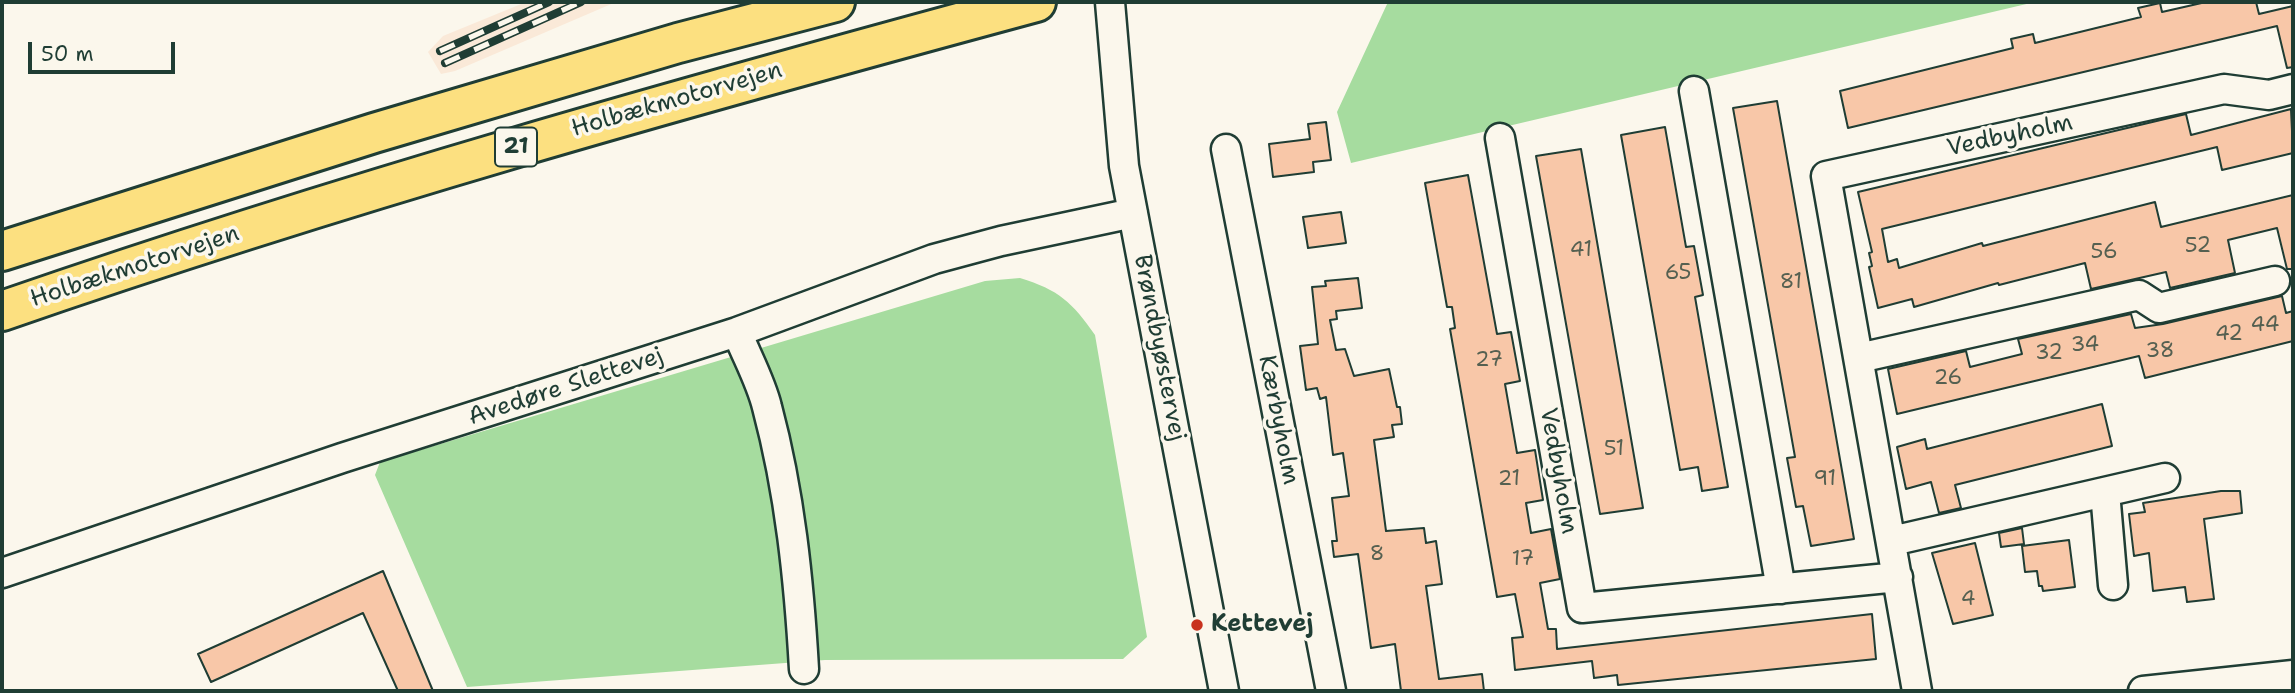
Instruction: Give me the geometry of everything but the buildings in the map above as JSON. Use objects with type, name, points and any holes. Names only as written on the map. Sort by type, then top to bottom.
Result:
[{"type":"highway","name":"21","points":[[2,251],[387,129],[678,43],[835,2]]},
{"type":"highway","name":"Holbækmotorvejen","points":[[2,310],[390,184],[706,91],[1036,2]]},
{"type":"street","name":"Brøndbyøstervej","points":[[1110,2],[1124,166],[1224,691]]},
{"type":"street","name":"Vedbyholm","points":[[1917,691],[1826,176],[2224,89],[2269,95],[2293,89]]},
{"type":"street","points":[[1694,91],[1781,589]]},
{"type":"street","name":"Vedbyholm","points":[[1500,138],[1582,608],[1898,577]]},
{"type":"street","name":"Kærbyholm","points":[[1226,149],[1331,691]]},
{"type":"street","name":"Avedøre Slettevej","points":[[2,573],[342,458],[737,332],[934,259],[1001,240],[1133,214]]},
{"type":"street","points":[[1859,358],[2139,295],[2159,308],[2275,281]]},
{"type":"street","points":[[737,332],[767,405],[784,485],[793,540],[804,669]]},
{"type":"street","points":[[1892,541],[2165,478]]},
{"type":"street","points":[[2105,492],[2113,585]]},
{"type":"street","points":[[2143,691],[2293,675]]},
{"type":"shaded area","points":[[526,2],[616,2],[455,71],[441,74],[428,52],[443,36]]},
{"type":"green space","points":[[1388,2],[2035,2],[1351,163],[1337,112]]},
{"type":"green space","points":[[1020,278],[1045,287],[1064,299],[1095,335],[1147,637],[1123,659],[825,660],[467,687],[375,475],[380,462],[985,281]]},
{"type":"railway","points":[[440,51],[549,2]]},
{"type":"railway","points":[[445,63],[581,2]]},
{"type":"place","name":"Kettevej","points":[[1197,625]]}]
